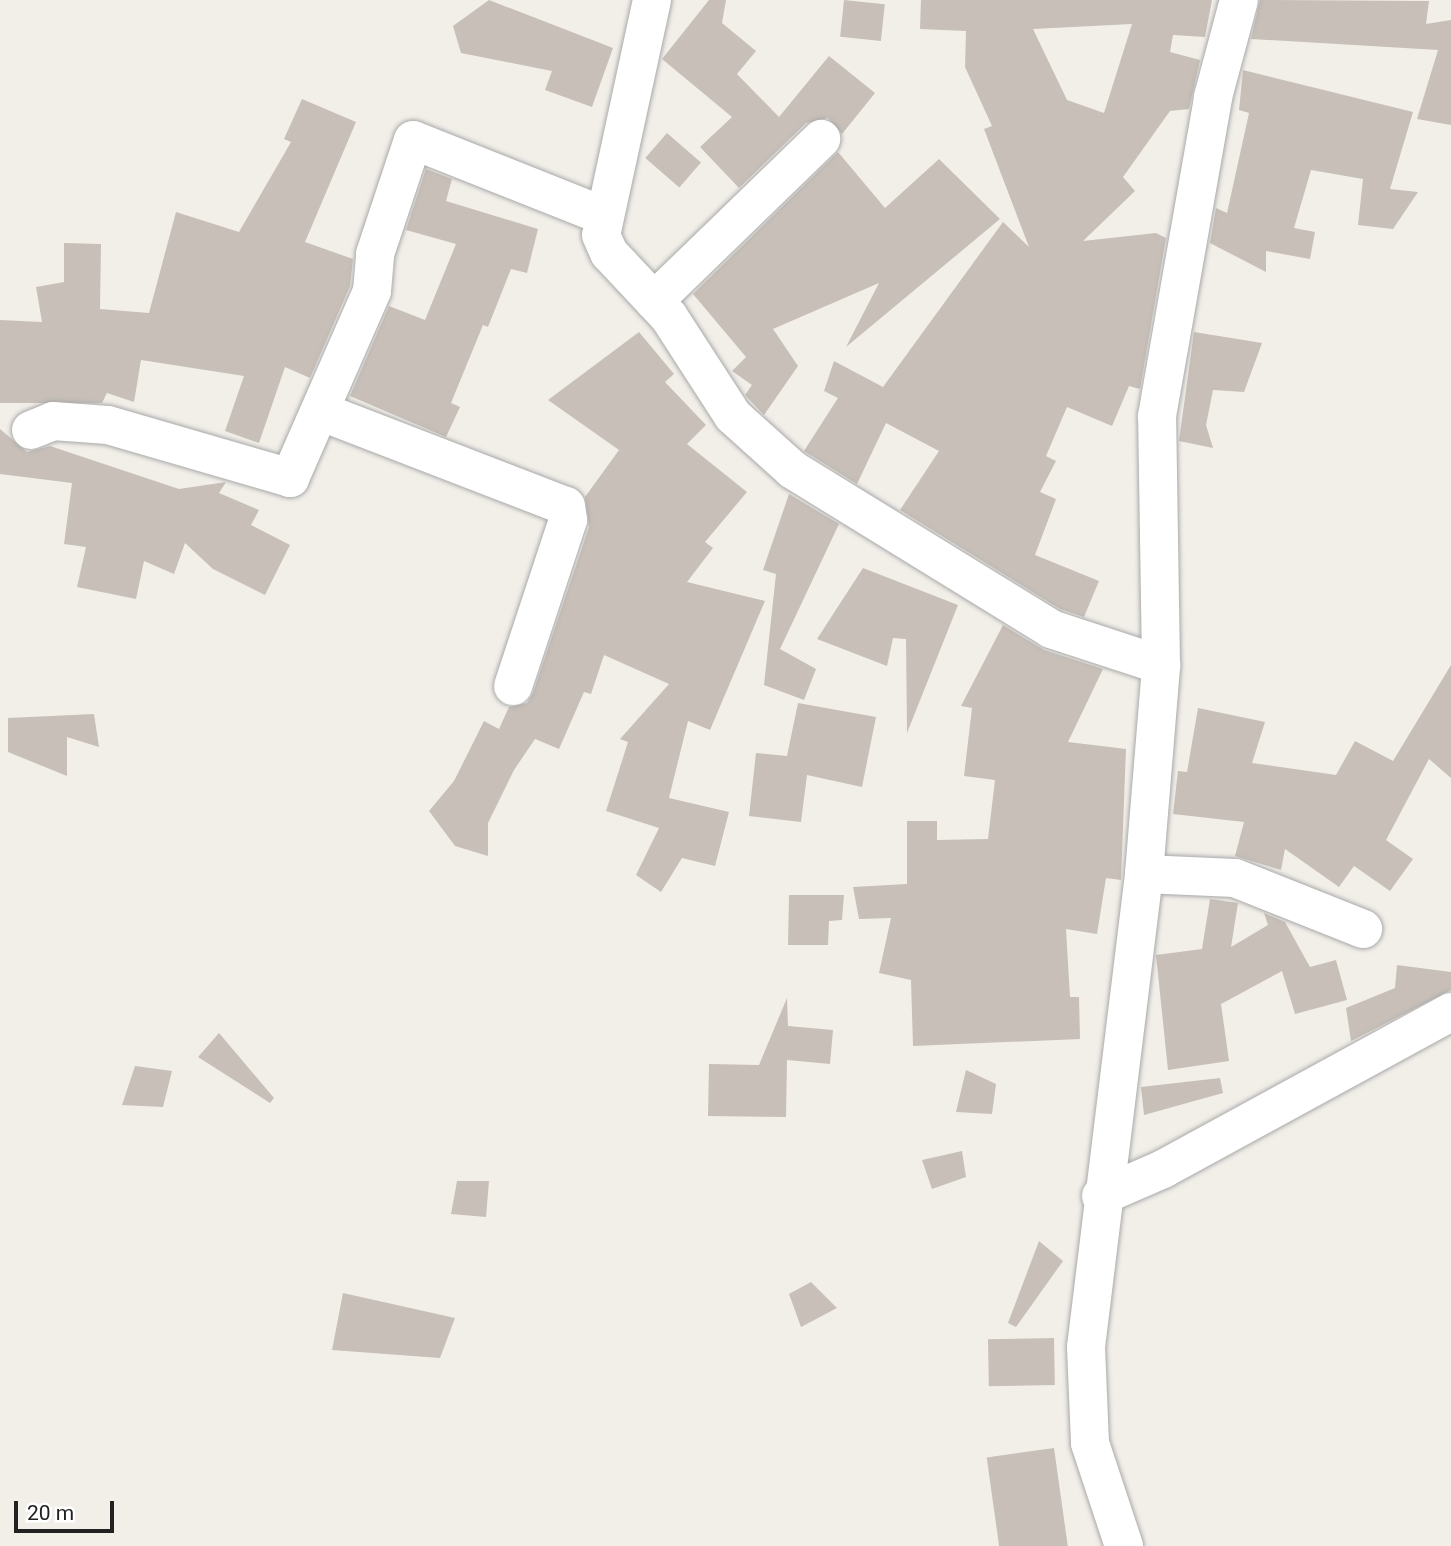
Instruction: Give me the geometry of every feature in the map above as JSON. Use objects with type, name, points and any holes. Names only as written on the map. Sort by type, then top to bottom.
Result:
[{"type":"street","points":[[652,0],[601,215],[609,253],[654,301],[733,416],[793,470],[1052,629],[1161,665]]},
{"type":"street","points":[[1124,1546],[1090,1443],[1086,1347],[1101,1195],[1144,874],[1161,665],[1157,416],[1213,97],[1239,0]]},
{"type":"street","points":[[654,301],[821,139]]},
{"type":"street","points":[[31,430],[53,421],[108,425],[290,478],[372,291],[375,254],[413,140],[601,215]]},
{"type":"street","points":[[321,412],[566,506],[568,520],[513,686]]},
{"type":"street","points":[[1144,874],[1235,878],[1363,929]]},
{"type":"street","points":[[1101,1195],[1163,1169],[1451,1012]]},
{"type":"building","points":[[489,0],[613,48],[592,107],[545,90],[552,71],[461,53],[453,26]]},
{"type":"building","points":[[709,0],[726,0],[722,23],[756,51],[737,74],[779,117],[829,56],[875,93],[842,134],[828,118],[806,123],[739,188],[700,147],[732,117],[662,59]]},
{"type":"building","points":[[844,0],[885,4],[881,41],[840,37]]},
{"type":"building","points":[[921,0],[1212,0],[1205,37],[1173,35],[1170,52],[1200,60],[1189,109],[1170,111],[1123,177],[1135,191],[1083,241],[1156,233],[1166,238],[1140,389],[1129,386],[1112,426],[1067,407],[1046,456],[1056,461],[1040,492],[1056,499],[1035,555],[1099,581],[1084,617],[1060,609],[900,510],[939,451],[886,423],[857,484],[804,451],[838,398],[824,391],[834,361],[883,387],[1003,222],[1029,247],[984,129],[992,126],[965,67],[966,31],[920,29]],"holes":[[[1132,24],[1104,113],[1067,100],[1033,29]]]},
{"type":"building","points":[[1260,0],[1429,1],[1426,24],[1451,20],[1451,125],[1417,119],[1438,50],[1251,39]]},
{"type":"building","points":[[1243,70],[1413,112],[1390,189],[1418,192],[1393,229],[1358,225],[1363,179],[1311,170],[1294,228],[1315,232],[1310,259],[1266,251],[1266,272],[1210,243],[1216,208],[1227,213],[1249,113],[1239,110]]},
{"type":"building","points":[[302,99],[356,122],[305,242],[353,259],[350,286],[310,378],[285,367],[259,443],[225,431],[244,376],[141,360],[134,402],[107,393],[102,403],[0,403],[0,320],[42,322],[36,287],[64,282],[64,243],[101,244],[100,309],[149,313],[176,212],[239,232],[291,142],[284,139]]},
{"type":"building","points":[[667,133],[701,163],[679,187],[645,158]]},
{"type":"building","points":[[838,152],[885,208],[939,159],[1000,219],[846,347],[879,283],[773,329],[798,366],[764,415],[745,395],[752,385],[732,371],[746,357],[693,294]]},
{"type":"building","points":[[426,169],[452,179],[446,201],[538,229],[527,273],[511,269],[488,327],[483,325],[451,403],[460,407],[446,437],[350,396],[389,306],[425,320],[456,244],[406,230]]},
{"type":"building","points":[[639,332],[674,374],[665,382],[706,425],[687,444],[747,492],[705,542],[713,548],[687,582],[765,601],[710,730],[688,721],[669,798],[729,812],[715,866],[682,858],[661,892],[636,875],[659,828],[606,811],[628,742],[620,739],[669,684],[604,655],[591,694],[584,692],[559,749],[535,739],[514,770],[488,823],[488,856],[455,846],[429,811],[454,781],[484,721],[499,729],[509,707],[527,703],[533,693],[589,527],[585,497],[619,450],[548,400]]},
{"type":"building","points":[[1194,332],[1262,343],[1244,392],[1213,390],[1206,425],[1213,448],[1179,441]]},
{"type":"building","points":[[0,429],[27,452],[50,446],[179,489],[226,482],[219,493],[259,510],[251,525],[290,545],[265,595],[213,569],[185,543],[174,574],[144,561],[136,599],[77,587],[86,547],[64,544],[72,483],[0,474]]},
{"type":"building","points":[[789,494],[839,524],[780,649],[816,669],[804,700],[764,685],[776,574],[763,570]]},
{"type":"building","points":[[863,568],[958,605],[907,733],[906,639],[893,638],[887,666],[817,639]]},
{"type":"building","points":[[1003,625],[1044,650],[1103,669],[1068,742],[1126,749],[1121,880],[1106,878],[1097,934],[1066,929],[1070,997],[1079,997],[1080,1039],[913,1046],[911,980],[879,973],[891,918],[859,919],[853,887],[907,884],[907,821],[937,821],[937,840],[988,839],[995,780],[964,776],[972,708],[961,706]]},
{"type":"building","points":[[1451,665],[1451,778],[1429,759],[1386,840],[1413,859],[1390,891],[1354,866],[1339,887],[1285,849],[1281,870],[1235,856],[1244,822],[1173,814],[1178,771],[1187,772],[1198,708],[1265,722],[1252,763],[1336,775],[1355,741],[1393,761]]},
{"type":"building","points":[[798,703],[876,717],[862,787],[807,775],[801,822],[749,816],[756,753],[787,756]]},
{"type":"building","points":[[94,714],[99,747],[67,737],[67,776],[8,752],[8,718]]},
{"type":"building","points":[[789,895],[844,895],[842,920],[829,921],[828,945],[788,945]]},
{"type":"building","points":[[1210,899],[1238,903],[1231,947],[1268,925],[1264,913],[1285,922],[1310,967],[1336,960],[1347,1000],[1295,1014],[1282,971],[1221,1004],[1229,1061],[1168,1070],[1156,955],[1202,949]]},
{"type":"building","points":[[1397,965],[1451,972],[1451,990],[1351,1041],[1346,1008],[1395,988]]},
{"type":"building","points":[[787,998],[788,1026],[833,1030],[830,1064],[787,1060],[786,1117],[708,1116],[709,1064],[759,1065]]},
{"type":"building","points":[[219,1033],[274,1098],[270,1103],[198,1057]]},
{"type":"building","points":[[135,1066],[172,1071],[163,1107],[122,1105]]},
{"type":"building","points":[[966,1070],[996,1084],[992,1114],[956,1112]]},
{"type":"building","points":[[1220,1078],[1223,1093],[1144,1115],[1141,1087]]},
{"type":"building","points":[[962,1151],[966,1177],[932,1189],[922,1160]]},
{"type":"building","points":[[457,1181],[489,1181],[486,1217],[451,1214]]},
{"type":"building","points":[[1039,1241],[1063,1261],[1016,1327],[1008,1323]]},
{"type":"building","points":[[811,1282],[837,1308],[801,1327],[789,1294]]},
{"type":"building","points":[[343,1293],[455,1318],[440,1358],[332,1350]]},
{"type":"building","points":[[1054,1338],[1055,1385],[989,1386],[988,1339]]},
{"type":"building","points":[[1054,1448],[1068,1546],[999,1546],[987,1457]]}]
